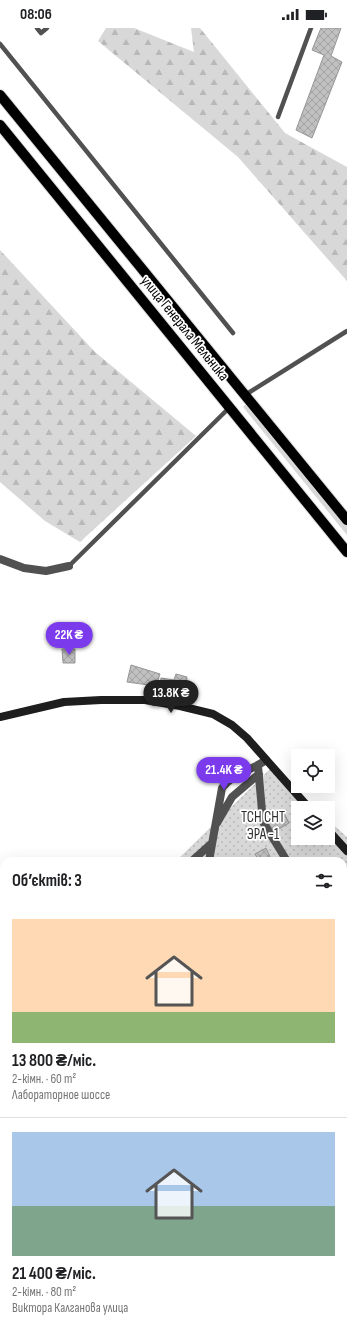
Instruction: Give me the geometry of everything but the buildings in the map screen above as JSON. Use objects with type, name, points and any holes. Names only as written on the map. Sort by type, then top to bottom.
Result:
[{"type":"main road","name":"улица Генерала Мельника","points":[[0,94],[347,520]]},
{"type":"main road","name":"улица Генерала Мельника","points":[[0,125],[347,552]]},
{"type":"main road","points":[[230,407],[244,395]]},
{"type":"main road","points":[[0,717],[64,702],[101,700],[145,700],[213,714],[232,725],[246,738],[303,801]]},
{"type":"main road","points":[[335,838],[347,851]]},
{"type":"street","points":[[0,560],[24,568],[46,571],[69,566]]},
{"type":"street","points":[[210,857],[222,788],[227,781],[236,775],[258,766],[266,760]]},
{"type":"street","points":[[258,766],[263,822],[285,857]]},
{"type":"street","points":[[214,829],[232,797],[259,774]]},
{"type":"street","points":[[196,857],[212,843]]},
{"type":"lane","points":[[37,28],[41,33],[47,28]]},
{"type":"lane","points":[[278,117],[311,28]]},
{"type":"lane","points":[[0,44],[233,333]]},
{"type":"lane","points":[[244,395],[347,331]]},
{"type":"lane","points":[[69,566],[230,407]]},
{"type":"green space","points":[[106,28],[134,28],[194,52],[191,28],[200,28],[285,133],[347,167],[347,281],[238,157],[98,41]]},
{"type":"green space","points":[[0,250],[95,352],[196,436],[80,542],[45,521],[0,482]]},
{"type":"green space","points":[[247,403],[347,526],[347,535],[243,407]]},
{"type":"green space","name":"ТСН СНТ ЭРА -1","points":[[270,769],[291,788],[291,793],[297,793],[306,801],[291,801],[291,845],[335,845],[335,826],[347,837],[347,857],[180,857]]}]
